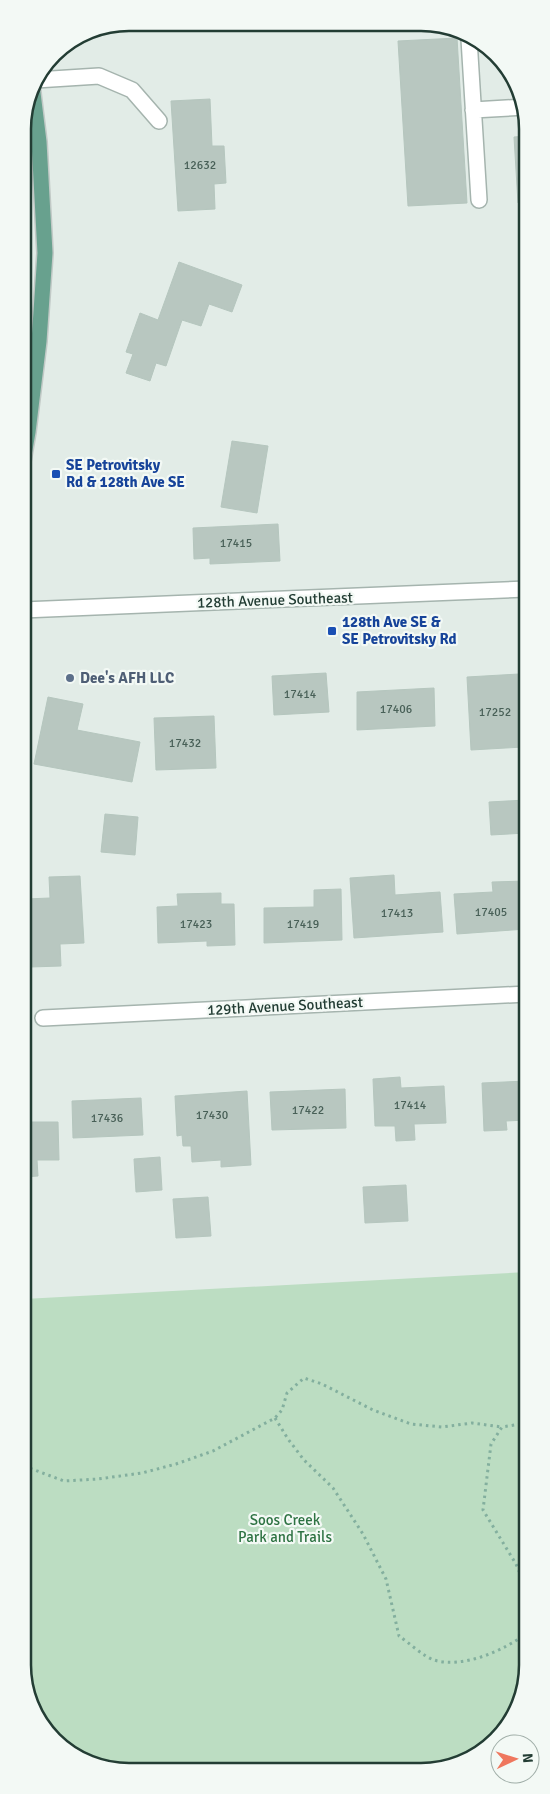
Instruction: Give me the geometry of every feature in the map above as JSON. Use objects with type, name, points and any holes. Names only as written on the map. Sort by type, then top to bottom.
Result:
[{"type":"main road","points":[[31,374],[39,341],[45,253],[39,142],[35,106]]},
{"type":"street","points":[[469,44],[479,200]]},
{"type":"street","points":[[44,79],[99,76],[132,90],[158,121]]},
{"type":"street","points":[[473,110],[516,107]]},
{"type":"street","name":"128th Avenue Southeast","points":[[31,610],[519,589]]},
{"type":"street","name":"129th Avenue Southeast","points":[[43,1018],[519,994]]},
{"type":"path","points":[[31,1469],[64,1481],[142,1473],[176,1464],[213,1451],[276,1418],[282,1410],[287,1393],[304,1378],[322,1384],[373,1410],[410,1424],[442,1427],[472,1423],[502,1426],[519,1424]]},
{"type":"path","points":[[276,1418],[288,1439],[304,1460],[333,1488],[363,1534],[386,1579],[399,1636],[433,1660],[462,1663],[514,1643],[519,1639]]},
{"type":"path","points":[[502,1426],[491,1444],[483,1510],[519,1571]]},
{"type":"green space","name":"Soos Creek Park and Trails","points":[[519,1272],[519,1672],[514,1697],[506,1714],[486,1739],[470,1750],[453,1758],[428,1763],[122,1763],[97,1758],[86,1753],[69,1743],[51,1725],[36,1697],[31,1665],[31,1299]]},
{"type":"building","points":[[457,38],[467,203],[408,206],[398,41]]},
{"type":"building","points":[[210,99],[212,146],[224,146],[226,183],[214,184],[215,209],[178,211],[171,101]]},
{"type":"building","points":[[514,137],[519,137],[518,203]]},
{"type":"building","points":[[179,262],[242,285],[232,312],[209,304],[201,326],[182,320],[166,366],[156,363],[150,381],[126,373],[133,354],[126,352],[140,313],[158,320]]},
{"type":"building","points":[[232,441],[268,446],[257,513],[221,507]]},
{"type":"building","points":[[278,524],[280,561],[210,564],[210,558],[194,559],[193,528]]},
{"type":"building","points":[[326,673],[329,712],[274,715],[272,676]]},
{"type":"building","points":[[519,674],[519,747],[471,750],[467,677]]},
{"type":"building","points":[[434,688],[435,726],[357,730],[357,692]]},
{"type":"building","points":[[48,697],[83,704],[77,730],[140,742],[132,782],[34,764]]},
{"type":"building","points":[[214,716],[216,768],[156,770],[154,718]]},
{"type":"building","points":[[519,800],[519,833],[491,835],[489,802]]},
{"type":"building","points":[[105,814],[138,817],[135,855],[101,852]]},
{"type":"building","points":[[394,875],[395,895],[440,892],[443,932],[354,938],[350,878]]},
{"type":"building","points":[[80,876],[84,943],[60,944],[61,966],[31,967],[31,899],[50,898],[49,877]]},
{"type":"building","points":[[519,881],[519,930],[457,934],[454,894],[493,892],[492,882]]},
{"type":"building","points":[[341,889],[342,940],[264,943],[264,908],[314,907],[314,890]]},
{"type":"building","points":[[221,893],[221,904],[234,904],[235,945],[207,946],[207,941],[158,943],[157,907],[178,906],[177,894]]},
{"type":"building","points":[[400,1077],[401,1088],[444,1086],[446,1123],[414,1124],[415,1140],[396,1141],[395,1126],[375,1126],[373,1079]]},
{"type":"building","points":[[519,1081],[519,1120],[506,1121],[507,1130],[484,1131],[482,1083]]},
{"type":"building","points":[[345,1089],[346,1128],[272,1130],[270,1092]]},
{"type":"building","points":[[247,1091],[251,1165],[221,1167],[221,1160],[192,1162],[191,1146],[183,1146],[182,1135],[177,1136],[175,1096]]},
{"type":"building","points":[[141,1098],[143,1135],[73,1138],[72,1101]]},
{"type":"building","points":[[31,1122],[58,1122],[59,1160],[37,1160],[38,1176],[31,1176]]},
{"type":"building","points":[[160,1157],[162,1190],[136,1192],[134,1159]]},
{"type":"building","points":[[406,1185],[408,1221],[365,1223],[363,1187]]},
{"type":"building","points":[[208,1197],[211,1236],[176,1238],[173,1199]]},
{"type":"place","name":"SE Petrovitsky Rd & 128th Ave SE","points":[[56,474]]},
{"type":"place","name":"128th Ave SE & SE Petrovitsky Rd","points":[[332,631]]},
{"type":"place","name":"Dee's AFH LLC","points":[[70,678]]}]
